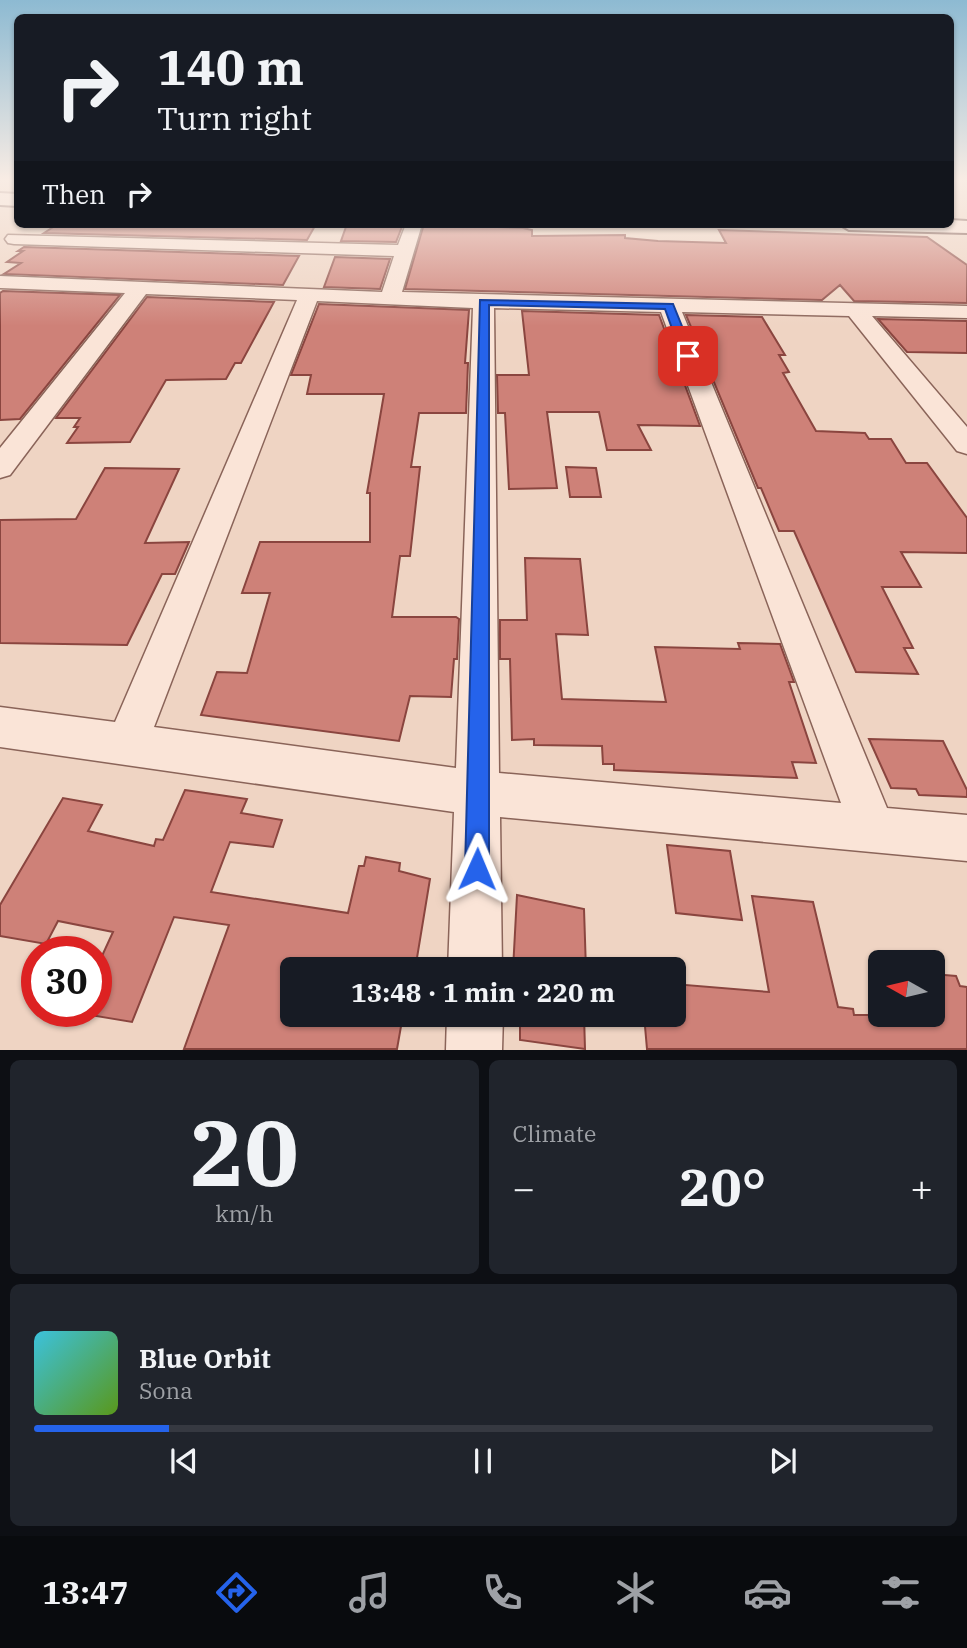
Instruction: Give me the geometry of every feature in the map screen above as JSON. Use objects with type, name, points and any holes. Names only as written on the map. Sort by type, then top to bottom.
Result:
[{"type":"street","points":[[0,251],[27,228]]},
{"type":"street","points":[[390,298],[413,228]]},
{"type":"street","points":[[15,239],[405,251]]},
{"type":"street","points":[[0,282],[484,302],[967,312]]},
{"type":"street","points":[[0,468],[139,288]]},
{"type":"street","points":[[127,744],[309,295]]},
{"type":"street","points":[[475,957],[484,302]]},
{"type":"street","points":[[669,306],[874,831]]},
{"type":"street","points":[[855,310],[967,445]]},
{"type":"street","points":[[0,727],[478,793],[967,838]]},
{"type":"street","points":[[474,1049],[475,1027]]},
{"type":"building","points":[[52,228],[314,228],[307,240],[44,233]]},
{"type":"building","points":[[346,228],[401,228],[396,242],[341,241]]},
{"type":"building","points":[[423,228],[523,228],[532,230],[532,236],[625,235],[625,238],[658,241],[726,243],[719,230],[927,237],[967,265],[967,303],[854,301],[840,285],[822,300],[405,289]]},
{"type":"building","points":[[24,247],[299,256],[283,285],[4,274],[21,263],[7,262],[23,251],[18,251]]},
{"type":"building","points":[[335,257],[390,259],[380,289],[324,287]]},
{"type":"building","points":[[0,293],[120,295],[20,419],[0,420]]},
{"type":"building","points":[[147,297],[274,302],[241,363],[235,363],[226,379],[166,380],[130,442],[67,443],[78,427],[74,427],[80,418],[56,418]]},
{"type":"building","points":[[319,304],[469,310],[465,363],[468,363],[466,413],[419,413],[411,467],[420,467],[410,556],[400,556],[392,617],[459,619],[451,697],[410,696],[399,741],[201,715],[217,672],[247,673],[270,593],[242,593],[260,542],[370,542],[370,493],[367,493],[384,394],[307,394],[311,375],[291,375]]},
{"type":"building","points":[[522,311],[659,315],[700,426],[638,425],[651,450],[607,450],[599,412],[547,412],[557,488],[509,489],[505,413],[498,413],[497,375],[529,375]]},
{"type":"building","points":[[686,315],[762,317],[785,355],[779,355],[789,372],[783,373],[816,431],[865,433],[869,439],[891,439],[906,463],[927,463],[967,518],[967,553],[901,552],[921,587],[882,587],[913,648],[904,648],[918,674],[856,672],[794,531],[779,531],[761,488],[758,488]]},
{"type":"building","points":[[878,319],[967,321],[967,353],[907,352]]},
{"type":"building","points":[[566,467],[596,468],[601,497],[570,497]]},
{"type":"building","points":[[105,468],[179,469],[145,543],[189,542],[175,574],[162,574],[127,645],[0,643],[0,520],[76,519]]},
{"type":"building","points":[[525,558],[580,559],[588,635],[556,634],[562,699],[666,702],[655,647],[740,649],[738,643],[780,644],[794,682],[789,682],[816,763],[792,762],[797,778],[614,770],[614,764],[603,764],[602,746],[534,745],[534,739],[512,740],[510,659],[500,659],[500,620],[527,620]]},
{"type":"building","points":[[869,739],[943,741],[967,790],[967,797],[919,795],[916,789],[891,788]]},
{"type":"building","points":[[185,790],[247,799],[241,813],[282,820],[273,847],[230,842],[211,892],[348,913],[359,866],[364,866],[366,857],[400,863],[399,871],[430,879],[417,957],[280,957],[280,1027],[401,1027],[397,1049],[184,1049],[229,925],[174,917],[132,1022],[112,1019],[113,932],[58,921],[50,936],[21,936],[21,940],[0,936],[0,905],[63,798],[102,805],[88,831],[154,846],[156,839],[163,840]]},
{"type":"building","points":[[667,845],[730,851],[742,920],[676,913]]},
{"type":"building","points":[[517,895],[584,909],[586,957],[514,957]]},
{"type":"building","points":[[752,896],[813,902],[838,1007],[853,1009],[854,1015],[868,1015],[868,1027],[945,1027],[945,975],[956,976],[960,986],[967,987],[967,1049],[647,1049],[645,1027],[686,1027],[686,985],[769,992]]},
{"type":"building","points":[[520,1027],[584,1027],[585,1049],[520,1040]]},
{"type":"route","points":[[477,869],[484,302],[669,306],[688,356]]}]
